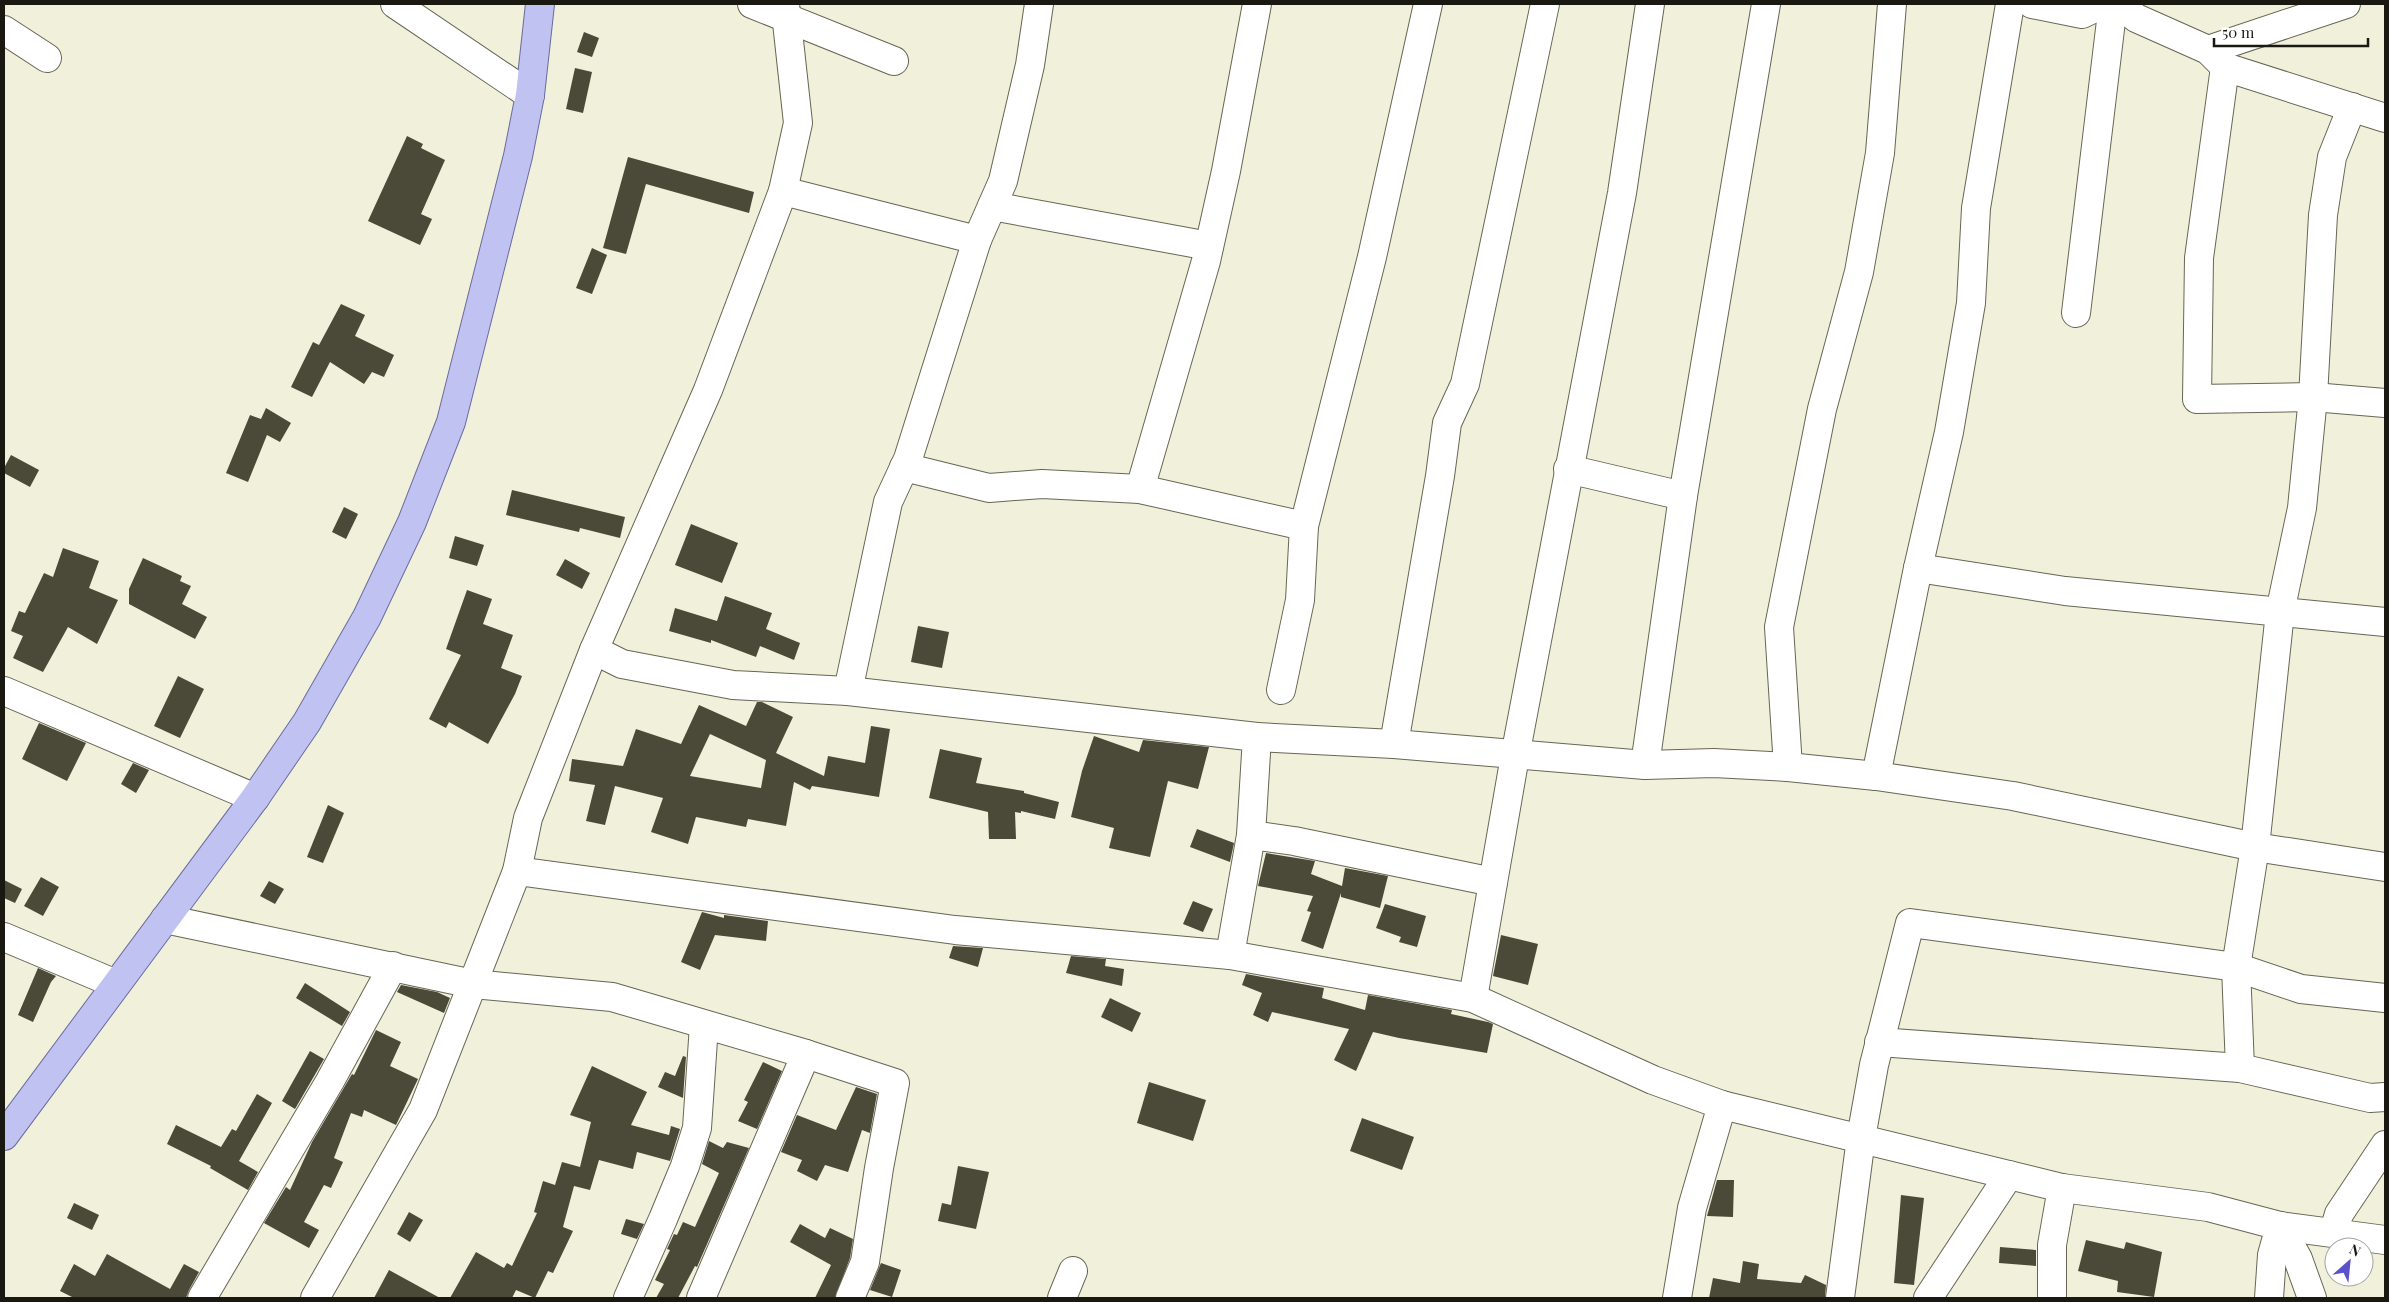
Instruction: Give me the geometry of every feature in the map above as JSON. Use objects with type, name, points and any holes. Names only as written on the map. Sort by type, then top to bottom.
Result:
[{"type":"main road","points":[[4,1136],[255,798],[307,722],[367,618],[412,522],[450,422],[518,156],[530,95],[540,4]]},
{"type":"street","points":[[395,4],[530,95]]},
{"type":"street","points":[[752,4],[786,11],[894,61]]},
{"type":"street","points":[[848,691],[888,502],[904,467],[977,240],[1003,182],[1030,65],[1039,4]]},
{"type":"street","points":[[1140,489],[1209,246],[1226,171],[1257,4]]},
{"type":"street","points":[[1281,690],[1300,600],[1304,526],[1372,258],[1428,4]]},
{"type":"street","points":[[1394,744],[1440,476],[1447,423],[1465,384],[1545,4]]},
{"type":"street","points":[[1473,998],[1568,469],[1622,193],[1650,4]]},
{"type":"street","points":[[1644,766],[1683,496],[1766,4]]},
{"type":"street","points":[[1788,767],[1779,627],[1822,409],[1860,272],[1880,153],[1892,4]]},
{"type":"street","points":[[1876,776],[1918,568],[1949,432],[1968,321],[1976,208],[2010,4]]},
{"type":"street","points":[[2032,4],[2082,14],[2102,4]]},
{"type":"street","points":[[2076,313],[2113,4]]},
{"type":"street","points":[[2120,4],[2136,18],[2217,58],[2385,118]]},
{"type":"street","points":[[2217,58],[2346,4]]},
{"type":"street","points":[[315,1298],[423,1110],[517,871],[528,818],[594,650],[708,390],[783,191],[798,123],[786,11]]},
{"type":"street","points":[[4,30],[47,58]]},
{"type":"street","points":[[2217,58],[2199,258],[2197,399],[2312,397],[2385,403]]},
{"type":"street","points":[[2240,1068],[2236,967],[2254,847],[2280,612],[2302,508],[2312,397],[2323,215],[2332,157],[2352,107]]},
{"type":"street","points":[[783,191],[977,240]]},
{"type":"street","points":[[992,206],[1209,246]]},
{"type":"street","points":[[904,467],[990,488],[1042,484],[1140,489],[1304,526]]},
{"type":"street","points":[[1568,469],[1683,496]]},
{"type":"street","points":[[1918,568],[2065,591],[2385,622]]},
{"type":"street","points":[[594,650],[622,664],[732,685],[848,691],[1257,738],[1394,744],[1644,766],[1714,763],[1788,767],[1876,776],[2013,796],[2254,847],[2385,867]]},
{"type":"street","points":[[4,691],[255,798]]},
{"type":"street","points":[[1230,954],[1251,835],[1257,738]]},
{"type":"street","points":[[1251,835],[1294,841],[1493,882]]},
{"type":"street","points":[[517,871],[955,930],[1230,954],[1473,998],[1653,1080],[1722,1105],[2062,1188],[2208,1207],[2280,1226],[2334,1231],[2385,1240]]},
{"type":"street","points":[[165,919],[473,984],[612,997],[806,1054],[895,1083],[878,1168],[865,1262],[850,1298]]},
{"type":"street","points":[[1840,1298],[1861,1138],[1879,1042],[1910,923],[2236,967],[2301,988],[2385,998]]},
{"type":"street","points":[[4,937],[116,984]]},
{"type":"street","points":[[202,1298],[330,1081],[393,966]]},
{"type":"street","points":[[628,1298],[667,1210],[697,1128],[704,1025]]},
{"type":"street","points":[[1879,1042],[2240,1068],[2370,1098],[2385,1097]]},
{"type":"street","points":[[701,1298],[806,1054]]},
{"type":"street","points":[[1677,1298],[1692,1208],[1722,1105]]},
{"type":"street","points":[[2334,1231],[2339,1214],[2385,1145]]},
{"type":"street","points":[[1928,1298],[2009,1175]]},
{"type":"street","points":[[2052,1298],[2052,1244],[2062,1188]]},
{"type":"street","points":[[2269,1298],[2272,1255],[2280,1226]]},
{"type":"street","points":[[2280,1226],[2298,1259],[2312,1298]]},
{"type":"street","points":[[1062,1298],[1073,1271]]},
{"type":"building","points":[[584,32],[599,38],[592,57],[577,52]]},
{"type":"building","points":[[575,68],[592,72],[583,113],[566,109]]},
{"type":"building","points":[[407,136],[423,144],[421,148],[445,160],[421,214],[432,219],[420,245],[368,221]]},
{"type":"building","points":[[628,157],[754,192],[749,213],[646,184],[626,254],[603,248]]},
{"type":"building","points":[[592,248],[607,255],[592,294],[576,288]]},
{"type":"building","points":[[341,304],[365,315],[355,336],[394,355],[384,377],[372,372],[364,384],[330,362],[312,397],[291,387],[313,342],[319,345]]},
{"type":"building","points":[[266,408],[291,423],[280,442],[267,435],[248,482],[226,473],[250,415],[261,419]]},
{"type":"building","points":[[11,455],[39,470],[30,487],[4,473],[4,468]]},
{"type":"building","points":[[512,490],[625,517],[620,538],[580,528],[579,532],[506,515]]},
{"type":"building","points":[[344,507],[358,514],[346,539],[332,532]]},
{"type":"building","points":[[691,524],[738,543],[722,583],[675,565]]},
{"type":"building","points":[[455,536],[484,545],[477,566],[449,558]]},
{"type":"building","points":[[63,548],[99,561],[89,588],[118,600],[97,644],[68,627],[43,672],[13,658],[23,636],[11,631],[19,611],[25,613],[44,573],[53,577]]},
{"type":"building","points":[[143,558],[182,576],[180,581],[191,586],[182,604],[207,617],[195,639],[129,604],[129,589]]},
{"type":"building","points":[[565,559],[590,573],[582,589],[556,575]]},
{"type":"building","points":[[467,590],[492,599],[483,624],[513,635],[501,668],[522,676],[515,694],[488,744],[449,722],[446,728],[429,719],[461,655],[446,649]]},
{"type":"building","points":[[725,596],[772,613],[766,629],[800,643],[794,660],[760,646],[756,657],[711,640],[711,643],[669,631],[675,608],[717,621]]},
{"type":"building","points":[[918,626],[949,632],[942,668],[911,662]]},
{"type":"building","points":[[178,676],[204,689],[180,738],[154,726]]},
{"type":"building","points":[[757,702],[762,702],[793,717],[776,753],[824,776],[828,756],[865,763],[871,726],[890,729],[879,797],[812,786],[810,790],[794,782],[786,826],[748,819],[746,827],[696,817],[688,844],[651,832],[663,798],[615,786],[605,825],[586,821],[595,785],[569,781],[572,759],[623,766],[636,729],[681,744],[699,705],[746,726]],"holes":[[[710,734],[766,760],[761,788],[690,776]]]},
{"type":"building","points":[[39,723],[86,743],[67,781],[22,759]]},
{"type":"building","points":[[1094,736],[1139,752],[1143,740],[1209,747],[1198,789],[1168,781],[1150,857],[1109,848],[1114,828],[1071,817],[1082,771]]},
{"type":"building","points":[[940,749],[982,758],[976,783],[1024,791],[1024,793],[1059,802],[1055,819],[1021,811],[1021,813],[1015,812],[1016,839],[989,839],[988,812],[929,798]]},
{"type":"building","points":[[133,763],[149,770],[136,793],[121,784]]},
{"type":"building","points":[[328,805],[344,813],[323,863],[307,857]]},
{"type":"building","points":[[1197,829],[1234,843],[1230,862],[1190,847]]},
{"type":"building","points":[[1266,853],[1315,861],[1311,874],[1342,886],[1345,868],[1388,876],[1380,908],[1341,897],[1341,893],[1323,949],[1301,941],[1311,912],[1307,911],[1313,896],[1258,886]]},
{"type":"building","points":[[41,877],[59,887],[43,916],[24,906]]},
{"type":"building","points":[[4,880],[22,889],[15,903],[4,898]]},
{"type":"building","points":[[269,881],[284,889],[275,904],[260,896]]},
{"type":"building","points":[[1193,901],[1213,909],[1203,932],[1183,924]]},
{"type":"building","points":[[1385,904],[1426,916],[1417,947],[1399,942],[1401,937],[1376,928]]},
{"type":"building","points":[[702,912],[724,918],[724,915],[768,921],[766,941],[715,935],[700,970],[681,962]]},
{"type":"building","points":[[1501,935],[1538,944],[1528,985],[1493,976]]},
{"type":"building","points":[[953,946],[983,948],[978,967],[949,958]]},
{"type":"building","points":[[1071,956],[1106,959],[1105,966],[1124,969],[1122,986],[1066,973]]},
{"type":"building","points":[[38,968],[56,976],[51,982],[33,1022],[18,1015]]},
{"type":"building","points":[[1246,974],[1324,988],[1322,998],[1365,1010],[1368,995],[1452,1010],[1451,1014],[1493,1024],[1487,1053],[1373,1032],[1356,1071],[1334,1060],[1349,1029],[1272,1012],[1268,1022],[1253,1015],[1262,993],[1242,985]]},
{"type":"building","points":[[305,983],[350,1012],[342,1026],[296,998]]},
{"type":"building","points":[[401,985],[437,992],[450,998],[444,1013],[397,992]]},
{"type":"building","points":[[1110,998],[1141,1013],[1132,1032],[1101,1017]]},
{"type":"building","points":[[376,1030],[401,1042],[390,1066],[418,1079],[396,1125],[364,1110],[362,1117],[351,1113],[334,1158],[343,1162],[331,1188],[324,1185],[304,1222],[319,1230],[309,1248],[264,1223],[286,1187],[290,1190],[312,1142],[352,1074],[354,1075]]},
{"type":"building","points":[[310,1051],[324,1059],[295,1109],[282,1101]]},
{"type":"building","points":[[683,1056],[686,1057],[683,1098],[658,1087],[665,1072],[675,1076]]},
{"type":"building","points":[[763,1062],[782,1071],[757,1129],[738,1121],[748,1102],[744,1100]]},
{"type":"building","points":[[592,1066],[647,1092],[631,1125],[669,1135],[671,1126],[680,1129],[670,1161],[637,1152],[633,1169],[599,1160],[590,1190],[574,1186],[563,1227],[573,1231],[553,1273],[548,1271],[535,1298],[516,1290],[512,1298],[450,1298],[476,1252],[504,1268],[507,1263],[512,1266],[537,1213],[534,1212],[543,1181],[555,1185],[562,1162],[580,1167],[591,1122],[570,1115]]},
{"type":"building","points":[[1149,1082],[1206,1100],[1193,1141],[1137,1123]]},
{"type":"building","points":[[856,1087],[877,1094],[870,1133],[862,1130],[848,1172],[825,1165],[817,1181],[797,1171],[802,1160],[781,1152],[797,1115],[836,1130]]},
{"type":"building","points":[[257,1094],[272,1103],[239,1161],[258,1172],[248,1190],[210,1168],[211,1166],[167,1144],[176,1125],[221,1147],[232,1129],[236,1131]]},
{"type":"building","points":[[1362,1118],[1414,1137],[1402,1170],[1350,1151]]},
{"type":"building","points":[[709,1141],[723,1148],[727,1142],[749,1148],[697,1267],[695,1266],[678,1298],[656,1298],[664,1284],[655,1280],[670,1250],[667,1249],[674,1234],[677,1235],[683,1222],[695,1227],[719,1173],[702,1164]]},
{"type":"building","points":[[958,1166],[989,1172],[976,1229],[938,1221],[942,1203],[951,1205]]},
{"type":"building","points":[[1717,1180],[1734,1180],[1733,1217],[1707,1216]]},
{"type":"building","points":[[1901,1195],[1924,1198],[1914,1285],[1894,1283]]},
{"type":"building","points":[[74,1203],[99,1215],[92,1230],[67,1218]]},
{"type":"building","points":[[409,1212],[423,1220],[410,1242],[397,1234]]},
{"type":"building","points":[[626,1219],[644,1224],[637,1239],[621,1234]]},
{"type":"building","points":[[800,1224],[825,1238],[830,1228],[853,1239],[850,1258],[835,1298],[815,1298],[831,1265],[790,1242]]},
{"type":"building","points":[[2086,1240],[2124,1249],[2126,1242],[2162,1252],[2154,1297],[2117,1292],[2118,1281],[2078,1271]]},
{"type":"building","points":[[2000,1247],[2036,1250],[2036,1266],[1999,1263]]},
{"type":"building","points":[[107,1254],[170,1289],[184,1264],[199,1272],[186,1298],[74,1298],[60,1291],[74,1264],[95,1276]]},
{"type":"building","points":[[1743,1261],[1759,1264],[1757,1279],[1801,1283],[1805,1275],[1826,1285],[1825,1298],[1709,1298],[1713,1278],[1740,1283]]},
{"type":"building","points":[[881,1263],[901,1270],[892,1297],[870,1290]]},
{"type":"building","points":[[389,1270],[440,1298],[374,1298]]}]
